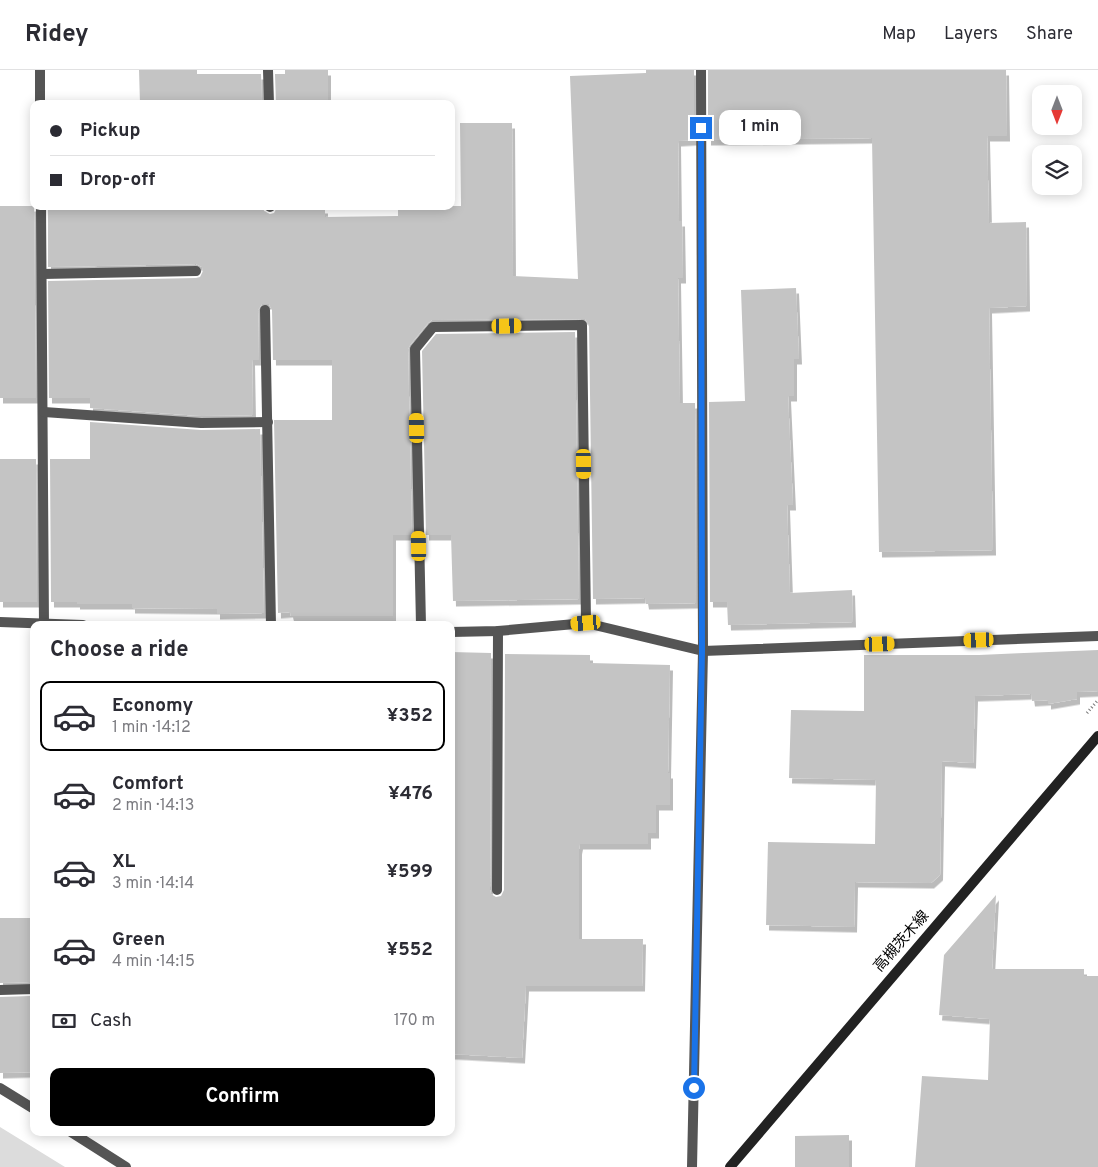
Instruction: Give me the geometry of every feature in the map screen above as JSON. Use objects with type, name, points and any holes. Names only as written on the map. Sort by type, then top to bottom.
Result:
[{"type":"main road","name":"高槻茨木線","points":[[730,1167],[1098,736]]},
{"type":"street","points":[[40,70],[40,100]]},
{"type":"street","points":[[268,70],[269,100]]},
{"type":"street","points":[[692,1167],[702,651],[701,70]]},
{"type":"street","points":[[42,210],[44,621]]},
{"type":"street","points":[[42,274],[196,271]]},
{"type":"street","points":[[265,310],[271,621]]},
{"type":"street","points":[[421,621],[415,349],[433,327],[582,325],[586,623]]},
{"type":"street","points":[[44,412],[201,423],[268,422]]},
{"type":"street","points":[[0,622],[30,623]]},
{"type":"street","points":[[455,632],[498,631],[586,623],[702,651],[1098,636]]},
{"type":"street","points":[[497,890],[498,631]]},
{"type":"street","points":[[0,990],[30,989]]},
{"type":"street","points":[[0,1088],[30,1107]]},
{"type":"street","points":[[77,1136],[126,1167]]},
{"type":"shaded area","points":[[0,1127],[65,1167],[0,1167]]},
{"type":"building","points":[[139,70],[197,70],[197,74],[261,74],[262,100],[140,100]]},
{"type":"building","points":[[285,70],[328,70],[328,100],[276,100],[275,74],[285,74]]},
{"type":"building","points":[[646,70],[694,70],[694,140],[678,141],[679,221],[682,221],[683,278],[678,278],[680,403],[695,403],[696,603],[646,604],[645,598],[593,599],[589,325],[585,319],[432,320],[410,345],[408,349],[412,535],[393,535],[393,616],[291,616],[290,612],[278,613],[274,420],[332,420],[332,360],[273,360],[272,310],[269,304],[262,304],[258,310],[259,360],[252,360],[253,415],[201,416],[90,408],[90,398],[49,398],[48,281],[196,278],[200,277],[203,271],[202,267],[196,264],[48,267],[48,210],[264,210],[270,214],[274,213],[276,210],[325,210],[325,217],[398,216],[398,210],[455,210],[455,206],[461,206],[460,123],[512,123],[513,276],[578,279],[570,76],[646,73]]},
{"type":"building","points":[[708,70],[1006,70],[1007,136],[987,136],[989,223],[1026,222],[1027,306],[989,308],[993,550],[879,552],[872,138],[708,140]]},
{"type":"building","points":[[0,206],[30,206],[30,210],[34,210],[36,398],[0,398]]},
{"type":"building","points":[[796,288],[799,359],[794,359],[794,396],[788,396],[793,505],[787,505],[790,593],[852,590],[853,622],[728,625],[727,602],[710,602],[709,402],[745,401],[741,290]]},
{"type":"building","points":[[575,332],[579,599],[453,601],[451,535],[426,535],[422,351],[436,334]]},
{"type":"building","points":[[90,422],[201,430],[260,429],[264,613],[217,614],[217,609],[132,608],[132,604],[51,602],[50,459],[90,459]]},
{"type":"building","points":[[0,459],[36,459],[37,602],[0,602]]},
{"type":"building","points":[[1098,650],[1098,691],[1077,692],[1077,699],[1048,704],[1048,700],[1032,701],[1031,694],[975,696],[973,763],[942,761],[940,875],[931,883],[855,882],[854,927],[766,925],[768,842],[875,844],[876,780],[789,778],[791,710],[864,711],[864,655],[979,655]]},
{"type":"building","points":[[455,652],[491,653],[490,890],[491,894],[496,897],[501,896],[504,890],[505,654],[590,655],[590,663],[670,665],[668,773],[670,773],[670,805],[656,805],[656,833],[648,833],[648,844],[580,844],[579,849],[579,939],[643,939],[642,986],[526,986],[522,1058],[455,1054]]},
{"type":"building","points":[[996,895],[992,969],[1084,969],[1084,976],[1098,976],[1098,1167],[915,1167],[922,1076],[988,1080],[990,1019],[939,1015],[944,955]]},
{"type":"building","points":[[0,918],[30,918],[30,982],[0,983]]},
{"type":"building","points":[[30,996],[30,1072],[0,1073],[0,997]]},
{"type":"building","points":[[849,1135],[849,1167],[795,1167],[795,1136]]},
{"type":"route","points":[[694,1088],[702,651],[701,128]]}]
